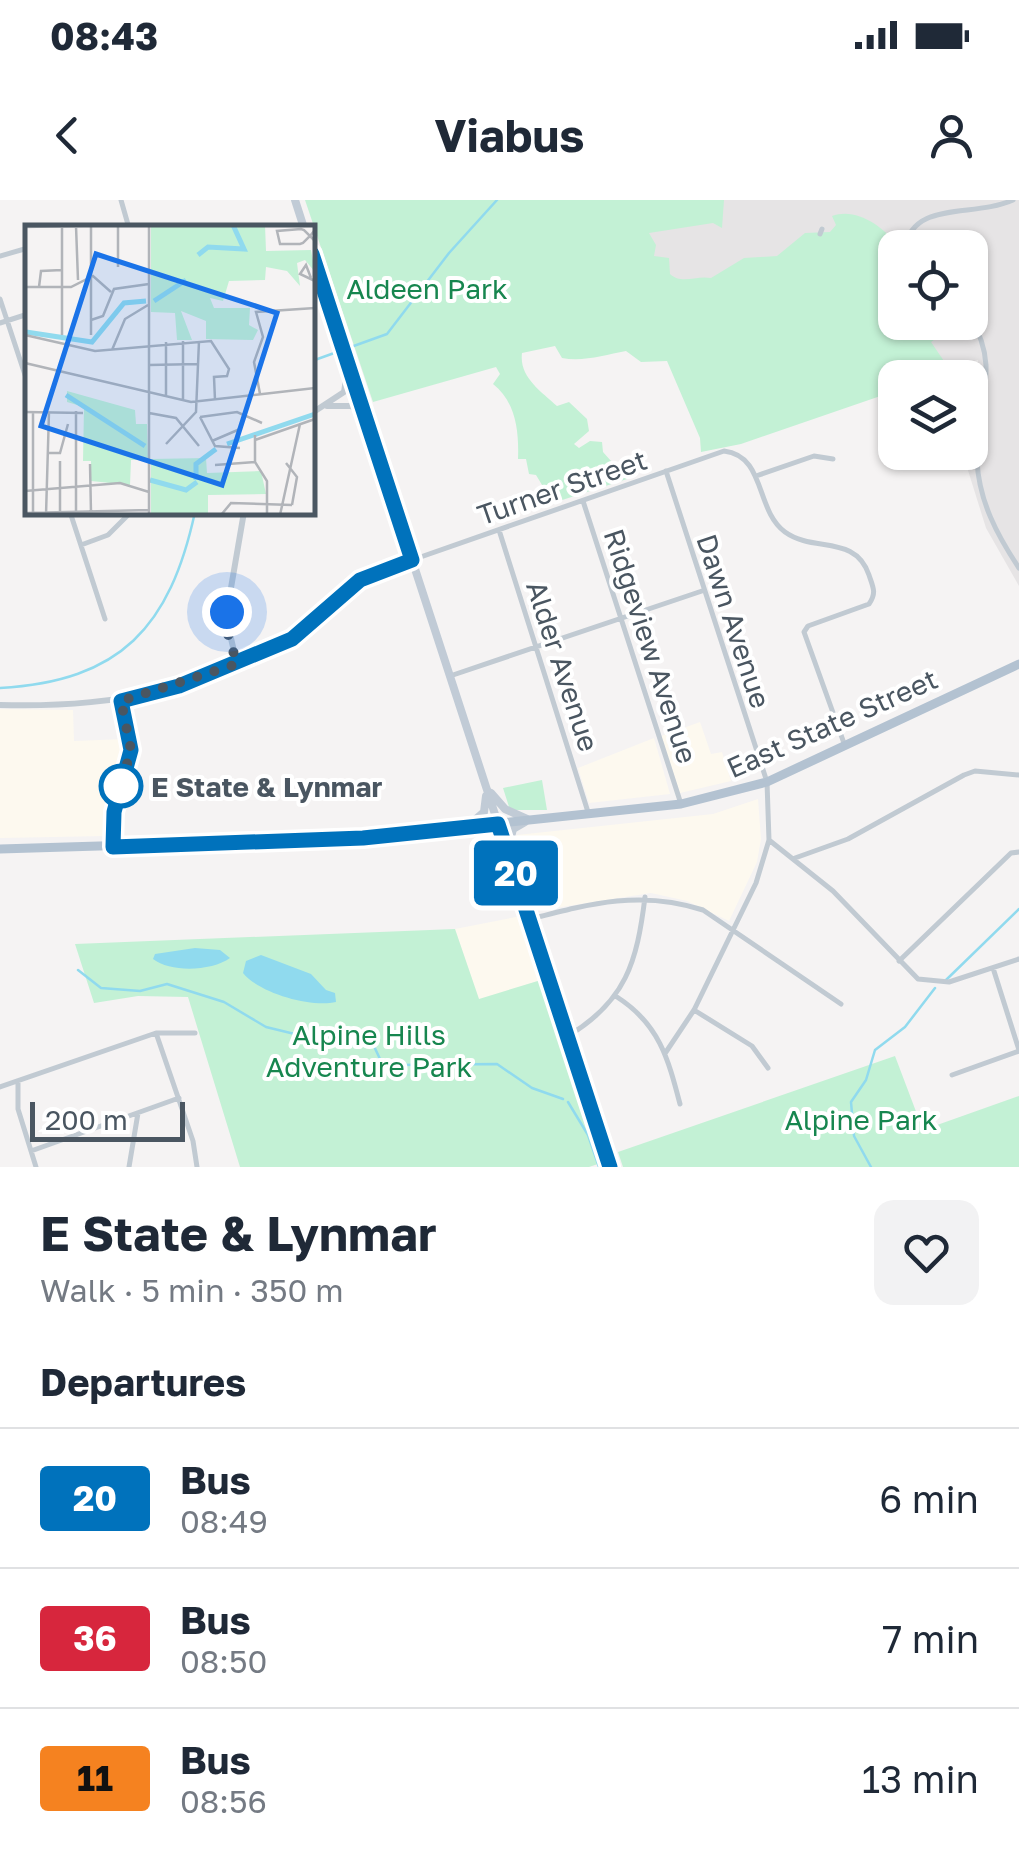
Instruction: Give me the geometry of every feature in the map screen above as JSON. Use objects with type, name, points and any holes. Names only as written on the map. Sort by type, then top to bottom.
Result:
[{"type":"main road","points":[[295,200],[303,225]]},
{"type":"main road","points":[[315,271],[532,919],[610,1167]]},
{"type":"main road","name":"East State Street","points":[[0,849],[363,838],[682,804],[767,782],[1019,664]]},
{"type":"main road","points":[[487,788],[505,809],[531,820]]},
{"type":"main road","points":[[465,827],[484,812],[487,788]]},
{"type":"main road","points":[[509,854],[512,829],[531,820]]},
{"type":"main road","points":[[465,827],[491,834],[509,854]]},
{"type":"street","points":[[120,200],[128,225]]},
{"type":"street","points":[[944,202],[1013,200]]},
{"type":"street","points":[[910,230],[913,220],[935,205]]},
{"type":"street","points":[[0,256],[25,249]]},
{"type":"street","points":[[0,299],[3,321],[25,376]]},
{"type":"street","points":[[983,340],[988,378],[976,458],[981,490],[1002,544],[1019,568]]},
{"type":"street","points":[[315,412],[344,392],[348,360]]},
{"type":"street","points":[[326,406],[351,406],[365,414]]},
{"type":"street","name":"Turner Street","points":[[412,560],[724,451],[743,456],[755,476]]},
{"type":"street","points":[[834,459],[814,456],[755,476],[766,510],[782,530],[807,543],[852,551],[866,566],[874,590],[863,609],[808,626],[804,632],[845,746]]},
{"type":"street","name":"Dawn Avenue","points":[[666,472],[767,782],[768,840],[756,884],[694,1010],[666,1052]]},
{"type":"street","name":"Ridgeview Avenue","points":[[582,501],[682,804]]},
{"type":"street","points":[[71,515],[104,620]]},
{"type":"street","points":[[81,545],[108,535],[128,515]]},
{"type":"street","points":[[237,664],[226,617],[243,515]]},
{"type":"street","name":"Alder Avenue","points":[[498,530],[589,815]]},
{"type":"street","points":[[0,705],[64,707],[121,701],[237,664],[314,624],[360,580],[412,560]]},
{"type":"street","points":[[450,676],[702,591]]},
{"type":"street","points":[[113,847],[114,812],[131,750],[121,701]]},
{"type":"street","points":[[795,858],[848,839],[975,770],[1019,775]]},
{"type":"street","points":[[768,840],[795,858],[918,980],[949,982],[1019,960]]},
{"type":"street","points":[[899,961],[1011,853],[1019,852]]},
{"type":"street","points":[[568,1036],[600,1017],[618,997],[641,931],[645,896]]},
{"type":"street","points":[[532,919],[602,901],[645,896],[703,910],[841,1004]]},
{"type":"street","points":[[952,1076],[1019,1050],[993,968]]},
{"type":"street","points":[[618,997],[641,1012],[666,1052],[680,1104]]},
{"type":"street","points":[[694,1010],[752,1046],[768,1068]]},
{"type":"street","points":[[156,1033],[180,1098],[197,1167]]},
{"type":"street","points":[[0,1087],[156,1033],[196,1033]]},
{"type":"street","points":[[18,1080],[18,1109],[36,1167]]},
{"type":"street","points":[[31,1151],[180,1098]]},
{"type":"street","points":[[128,1167],[138,1112]]},
{"type":"shaded area","points":[[628,200],[1019,200],[1019,586],[986,528],[968,470],[988,470],[988,360],[878,360],[878,385],[712,449]]},
{"type":"shaded area","points":[[0,709],[73,710],[74,741],[125,739],[107,836],[0,838]]},
{"type":"shaded area","points":[[700,722],[711,754],[722,752],[731,781],[680,793],[661,736]]},
{"type":"shaded area","points":[[654,738],[670,794],[589,803],[578,768]]},
{"type":"shaded area","points":[[758,799],[761,839],[757,862],[729,921],[687,901],[651,893],[542,910],[517,835],[713,814]]},
{"type":"shaded area","points":[[521,916],[541,980],[479,1000],[455,929]]},
{"type":"green space","name":"Aldeen Park","points":[[305,200],[724,200],[722,228],[713,223],[649,233],[656,245],[654,256],[669,258],[670,274],[684,279],[711,278],[744,258],[777,256],[805,233],[830,232],[836,225],[832,216],[850,214],[883,230],[878,230],[878,340],[934,340],[931,342],[943,360],[878,360],[878,397],[741,444],[701,452],[700,438],[667,361],[641,362],[626,351],[586,359],[562,358],[555,346],[522,353],[524,369],[538,389],[557,406],[569,402],[587,419],[589,431],[574,444],[579,448],[590,441],[602,442],[603,452],[627,479],[553,503],[536,475],[529,474],[526,459],[518,459],[514,418],[507,399],[493,384],[500,374],[496,367],[373,402]]},
{"type":"green space","points":[[542,780],[547,810],[510,810],[503,788]]},
{"type":"green space","name":"Alpine Hills Adventure Park","points":[[455,929],[479,999],[541,980],[601,1163],[589,1167],[240,1167],[188,997],[138,996],[94,1003],[75,944]]},
{"type":"green space","name":"Alpine Park","points":[[895,1056],[923,1130],[1019,1096],[1019,1167],[623,1167],[618,1152]]},
{"type":"water","points":[[195,948],[220,950],[230,958],[192,969],[170,967],[153,959],[155,954]]},
{"type":"water","points":[[261,955],[311,974],[326,990],[335,993],[336,1002],[300,1001],[261,987],[243,973],[246,961]]},
{"type":"waterway","points":[[315,360],[387,334],[449,253],[497,200]]},
{"type":"waterway","points":[[0,688],[78,674],[108,660],[134,641],[171,587],[194,515]]},
{"type":"waterway","points":[[945,981],[1019,909]]},
{"type":"waterway","points":[[78,970],[101,988],[140,991],[167,984],[224,1002],[266,1027],[344,1046],[372,1042],[380,1059],[393,1065],[497,1064],[532,1088],[563,1099]]},
{"type":"waterway","points":[[871,1167],[854,1136],[851,1102],[866,1080],[875,1050],[905,1027],[935,988]]},
{"type":"waterway","points":[[568,1102],[588,1135],[599,1167]]},
{"type":"bus line","name":"20","points":[[315,263],[412,560],[360,580],[314,624],[292,639],[179,686],[121,701],[131,750],[114,812],[113,847],[363,838],[498,824],[610,1167]]},
{"type":"place","name":"E State & Lynmar","points":[[121,786]]},
{"type":"route","points":[[121,786],[119,792],[131,750],[121,701],[179,686],[237,664],[228,634],[227,612]]}]
